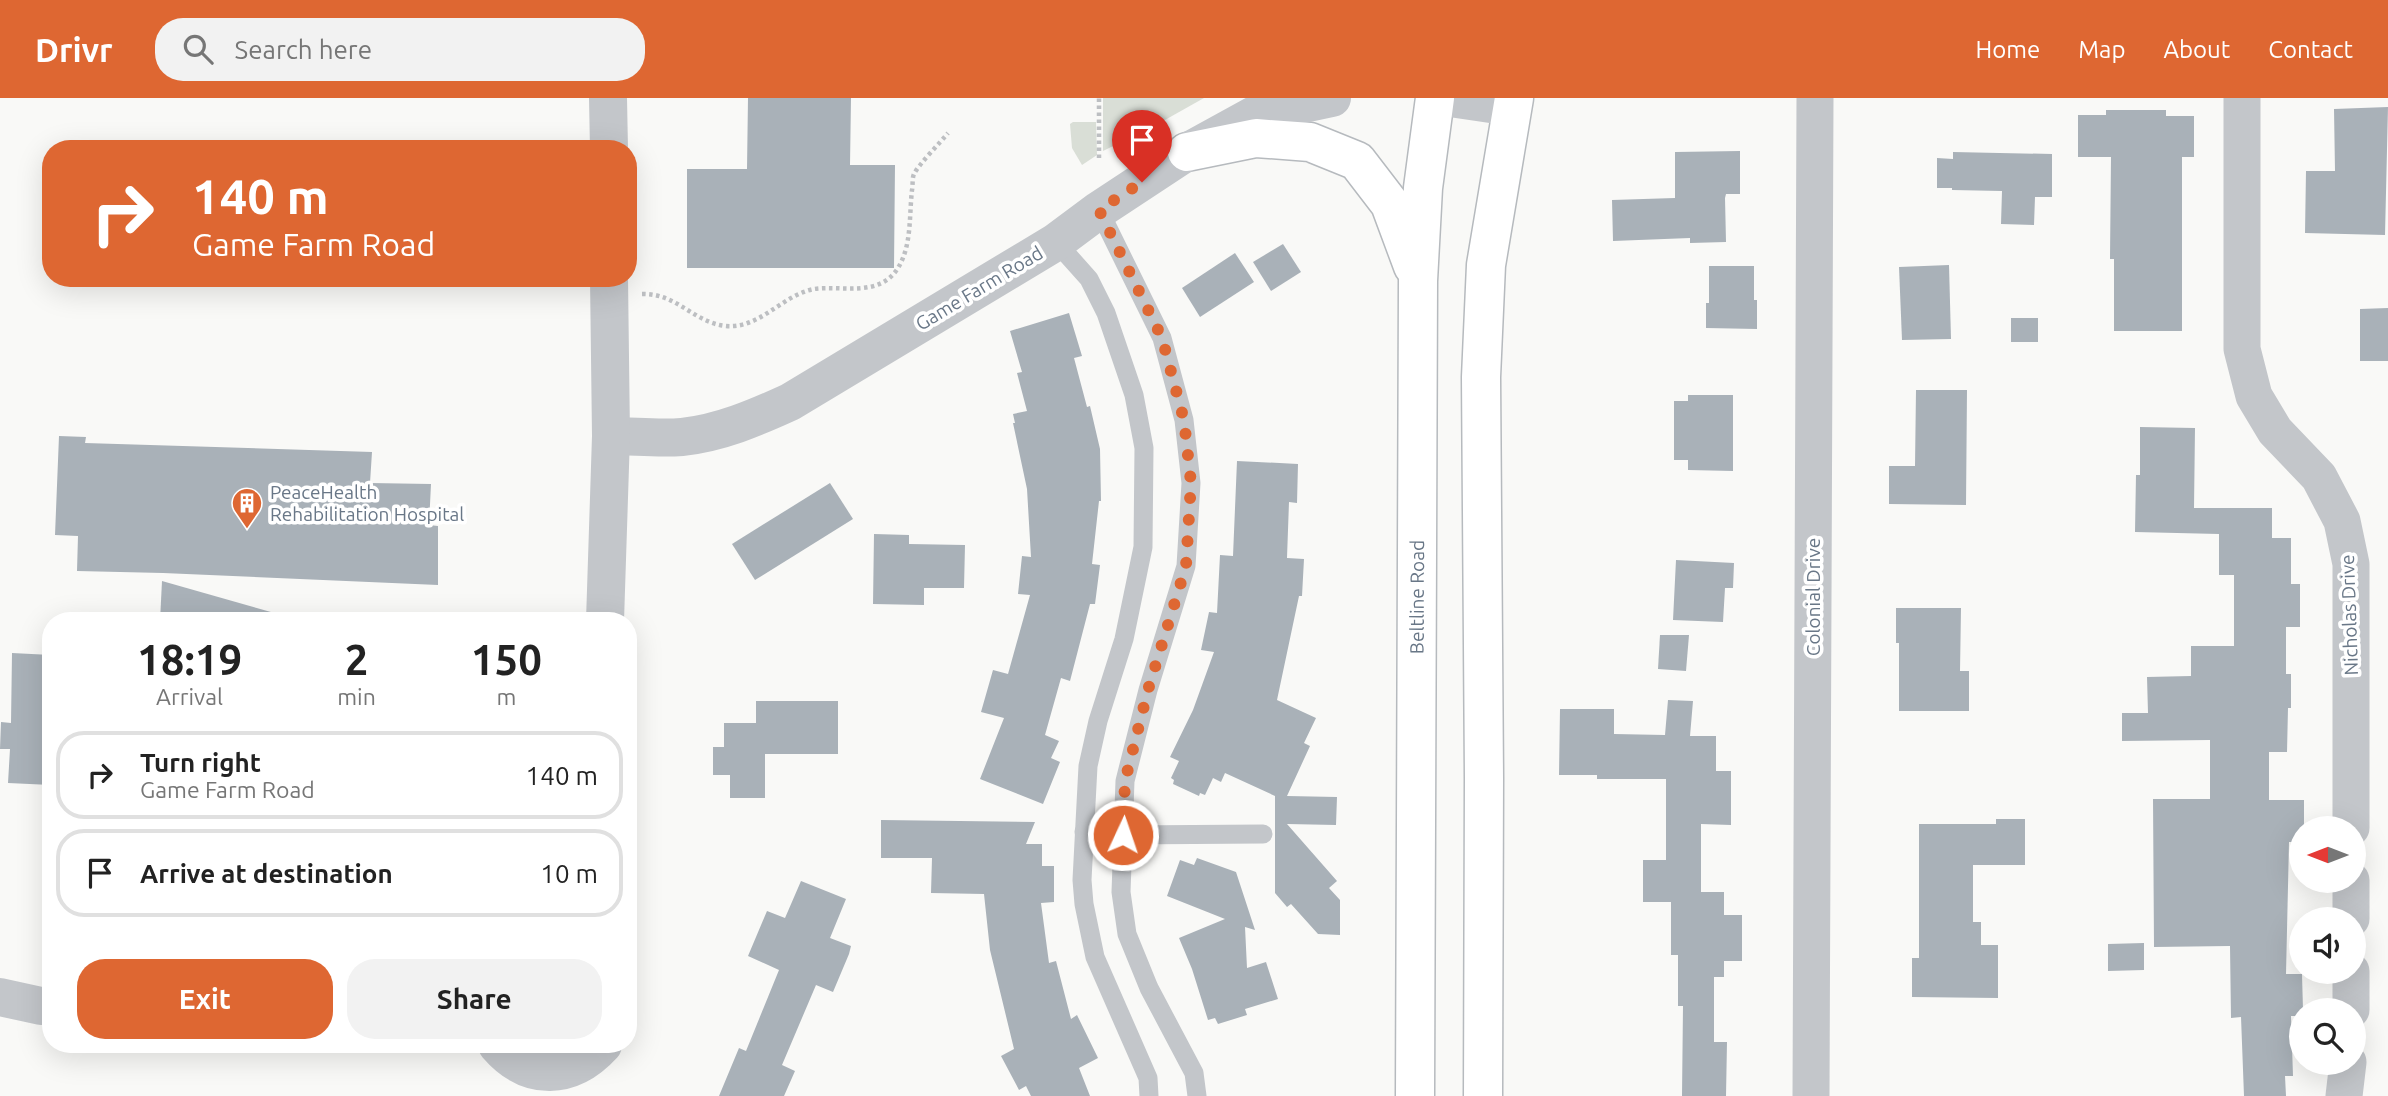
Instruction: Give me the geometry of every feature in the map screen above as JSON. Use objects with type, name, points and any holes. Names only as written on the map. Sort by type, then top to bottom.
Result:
[{"type":"main road","name":"Beltline Road","points":[[1415,1096],[1418,281],[1423,188],[1434,98]]},
{"type":"main road","points":[[1483,1096],[1481,377],[1486,265],[1512,103]]},
{"type":"main road","points":[[1187,152],[1256,138],[1310,142],[1357,161],[1390,204],[1418,281]]},
{"type":"street","points":[[608,98],[608,140]]},
{"type":"street","name":"Game Farm Road","points":[[611,436],[681,437],[718,430],[790,402],[1056,242],[1187,152],[1256,114],[1332,98]]},
{"type":"street","points":[[1450,98],[1512,103]]},
{"type":"street","name":"Colonial Drive","points":[[1811,1096],[1815,98]]},
{"type":"street","name":"Nicholas Drive","points":[[2242,98],[2242,349],[2254,396],[2275,431],[2319,477],[2331,499],[2342,521],[2351,564],[2351,816]]},
{"type":"street","points":[[605,612],[611,436],[610,287]]},
{"type":"street","points":[[0,997],[42,1005]]},
{"type":"street","points":[[0,1018],[42,1007]]},
{"type":"street","points":[[504,1053],[545,1084],[560,1072],[575,1067],[594,1067]]},
{"type":"street","points":[[2344,1096],[2346,1075]]},
{"type":"lane","points":[[1099,210],[1162,338],[1184,420],[1191,483],[1186,566],[1148,690],[1125,781],[1121,892],[1128,934],[1149,988],[1194,1073],[1197,1096]]},
{"type":"lane","points":[[1056,242],[1089,279],[1106,313],[1134,395],[1144,448],[1143,547],[1124,639],[1098,720],[1088,766],[1084,904],[1095,957],[1148,1078],[1149,1096]]},
{"type":"lane","points":[[1084,832],[1123,835],[1264,834]]},
{"type":"path","points":[[1099,98],[1099,158]]},
{"type":"path","points":[[610,287],[673,300],[707,323],[728,326],[745,324],[813,289],[866,289],[890,279],[899,268],[909,242],[909,212],[914,174],[948,133]]},
{"type":"shaded area","points":[[1103,98],[1204,98],[1103,151]]},
{"type":"shaded area","points":[[1096,122],[1097,155],[1082,165],[1072,148],[1070,124]]},
{"type":"building","points":[[748,98],[851,98],[850,165],[895,165],[894,268],[687,268],[687,169],[747,169]]},
{"type":"building","points":[[2388,107],[2385,235],[2305,233],[2306,171],[2335,171],[2334,109]]},
{"type":"building","points":[[2106,110],[2166,110],[2166,116],[2194,116],[2194,157],[2182,157],[2182,331],[2114,331],[2114,259],[2110,259],[2111,157],[2078,157],[2078,115],[2106,115]]},
{"type":"building","points":[[1740,151],[1740,194],[1726,194],[1725,198],[1726,242],[1690,243],[1690,238],[1613,241],[1612,200],[1675,198],[1675,152]]},
{"type":"building","points":[[1953,152],[2052,154],[2052,197],[2035,197],[2034,225],[2001,224],[2002,191],[1937,188],[1937,158],[1953,159]]},
{"type":"building","points":[[1283,244],[1301,272],[1271,291],[1253,262]]},
{"type":"building","points":[[1235,253],[1254,282],[1200,317],[1182,288]]},
{"type":"building","points":[[1949,265],[1951,339],[1902,340],[1899,267]]},
{"type":"building","points":[[1709,266],[1754,266],[1757,329],[1706,328]]},
{"type":"building","points":[[2388,308],[2388,361],[2360,361],[2360,309]]},
{"type":"building","points":[[1069,313],[1082,356],[1074,358],[1087,407],[1090,406],[1100,449],[1101,501],[1092,564],[1100,565],[1095,604],[1090,604],[1070,681],[1061,678],[1045,735],[1059,741],[1051,758],[1060,762],[1043,804],[980,779],[1004,718],[981,712],[993,670],[1008,674],[1030,595],[1018,594],[1022,556],[1031,557],[1027,489],[1013,414],[1027,411],[1017,373],[1022,372],[1010,331]]},
{"type":"building","points":[[2011,318],[2038,318],[2038,342],[2011,342]]},
{"type":"building","points":[[1916,390],[1967,390],[1966,505],[1889,504],[1889,466],[1915,466]]},
{"type":"building","points":[[1688,395],[1733,395],[1733,471],[1688,470],[1688,460],[1674,460],[1674,401],[1688,401]]},
{"type":"building","points":[[2140,427],[2195,428],[2194,508],[2272,508],[2272,538],[2291,538],[2291,584],[2300,584],[2300,627],[2286,627],[2286,674],[2291,674],[2287,752],[2269,752],[2269,800],[2304,800],[2304,816],[2289,816],[2286,974],[2289,974],[2289,984],[2302,984],[2303,998],[2289,998],[2289,1075],[2293,1076],[2285,1076],[2286,1096],[2244,1096],[2241,1017],[2231,1018],[2230,946],[2154,947],[2153,799],[2210,799],[2210,740],[2122,741],[2122,713],[2148,713],[2147,677],[2191,676],[2191,646],[2234,646],[2234,575],[2219,575],[2219,534],[2135,532],[2136,475],[2140,475]]},
{"type":"building","name":"PeaceHealth Rehabilitation Hospital","points":[[59,436],[86,437],[85,443],[372,452],[370,483],[431,484],[429,525],[438,526],[438,585],[77,571],[78,536],[55,535]]},
{"type":"building","points":[[1237,461],[1298,464],[1297,503],[1289,502],[1287,558],[1304,559],[1302,596],[1299,596],[1277,700],[1316,718],[1304,743],[1310,746],[1287,796],[1337,797],[1336,825],[1287,824],[1337,881],[1329,888],[1340,900],[1340,935],[1318,934],[1291,904],[1287,907],[1275,893],[1275,796],[1225,773],[1221,782],[1213,778],[1205,795],[1200,793],[1199,796],[1173,784],[1174,780],[1171,778],[1179,761],[1170,757],[1193,710],[1214,652],[1201,650],[1209,612],[1217,613],[1220,555],[1233,556]]},
{"type":"building","points":[[830,483],[853,519],[755,580],[732,544]]},
{"type":"building","points":[[874,534],[909,535],[909,544],[965,545],[964,588],[924,588],[924,605],[873,604]]},
{"type":"building","points":[[1676,560],[1734,563],[1733,588],[1725,588],[1723,622],[1673,620]]},
{"type":"building","points":[[162,581],[271,612],[160,612]]},
{"type":"building","points":[[1896,608],[1961,608],[1960,671],[1969,671],[1969,711],[1899,711]]},
{"type":"building","points":[[1660,635],[1689,635],[1686,671],[1658,669]]},
{"type":"building","points":[[12,653],[42,655],[42,785],[8,783],[10,749],[0,749],[1,722],[11,723]]},
{"type":"building","points":[[1668,700],[1693,701],[1690,736],[1716,736],[1716,771],[1731,771],[1731,825],[1701,824],[1701,892],[1724,892],[1724,915],[1742,915],[1742,961],[1724,961],[1724,977],[1714,977],[1714,1042],[1727,1042],[1726,1096],[1682,1096],[1683,1006],[1678,1006],[1678,955],[1671,955],[1671,902],[1643,902],[1643,860],[1666,860],[1666,779],[1597,779],[1597,775],[1559,775],[1560,709],[1614,709],[1614,734],[1665,735]]},
{"type":"building","points":[[756,701],[838,701],[838,754],[765,754],[765,798],[730,798],[730,775],[713,775],[713,747],[724,747],[724,723],[756,723]]},
{"type":"building","points":[[1996,819],[2025,819],[2025,865],[1973,865],[1973,922],[1981,922],[1981,945],[1998,945],[1998,998],[1912,997],[1912,958],[1919,958],[1919,824],[1996,824]]},
{"type":"building","points":[[881,820],[1035,822],[1026,844],[1042,844],[1042,866],[1054,866],[1054,902],[1041,903],[1049,963],[1056,961],[1071,1019],[1077,1015],[1098,1058],[1079,1068],[1090,1096],[1031,1096],[1026,1086],[1019,1090],[1001,1056],[1014,1049],[990,950],[984,894],[931,893],[932,858],[881,858]]},
{"type":"building","points":[[1197,858],[1236,872],[1255,930],[1245,927],[1247,968],[1266,962],[1278,999],[1245,1009],[1247,1015],[1218,1024],[1215,1018],[1208,1020],[1179,938],[1225,919],[1167,896],[1180,860],[1194,865]]},
{"type":"building","points":[[801,881],[846,899],[830,938],[851,946],[849,954],[833,992],[816,985],[782,1065],[795,1071],[784,1096],[719,1096],[739,1048],[746,1051],[779,970],[748,956],[767,911],[785,918]]},
{"type":"building","points":[[2144,943],[2144,970],[2108,971],[2108,944]]},
{"type":"place","name":"PeaceHealth Rehabilitation Hospital","points":[[247,530]]},
{"type":"route","points":[[1123,835],[1125,781],[1148,690],[1186,566],[1191,483],[1184,420],[1162,338],[1099,210],[1142,182]]}]
